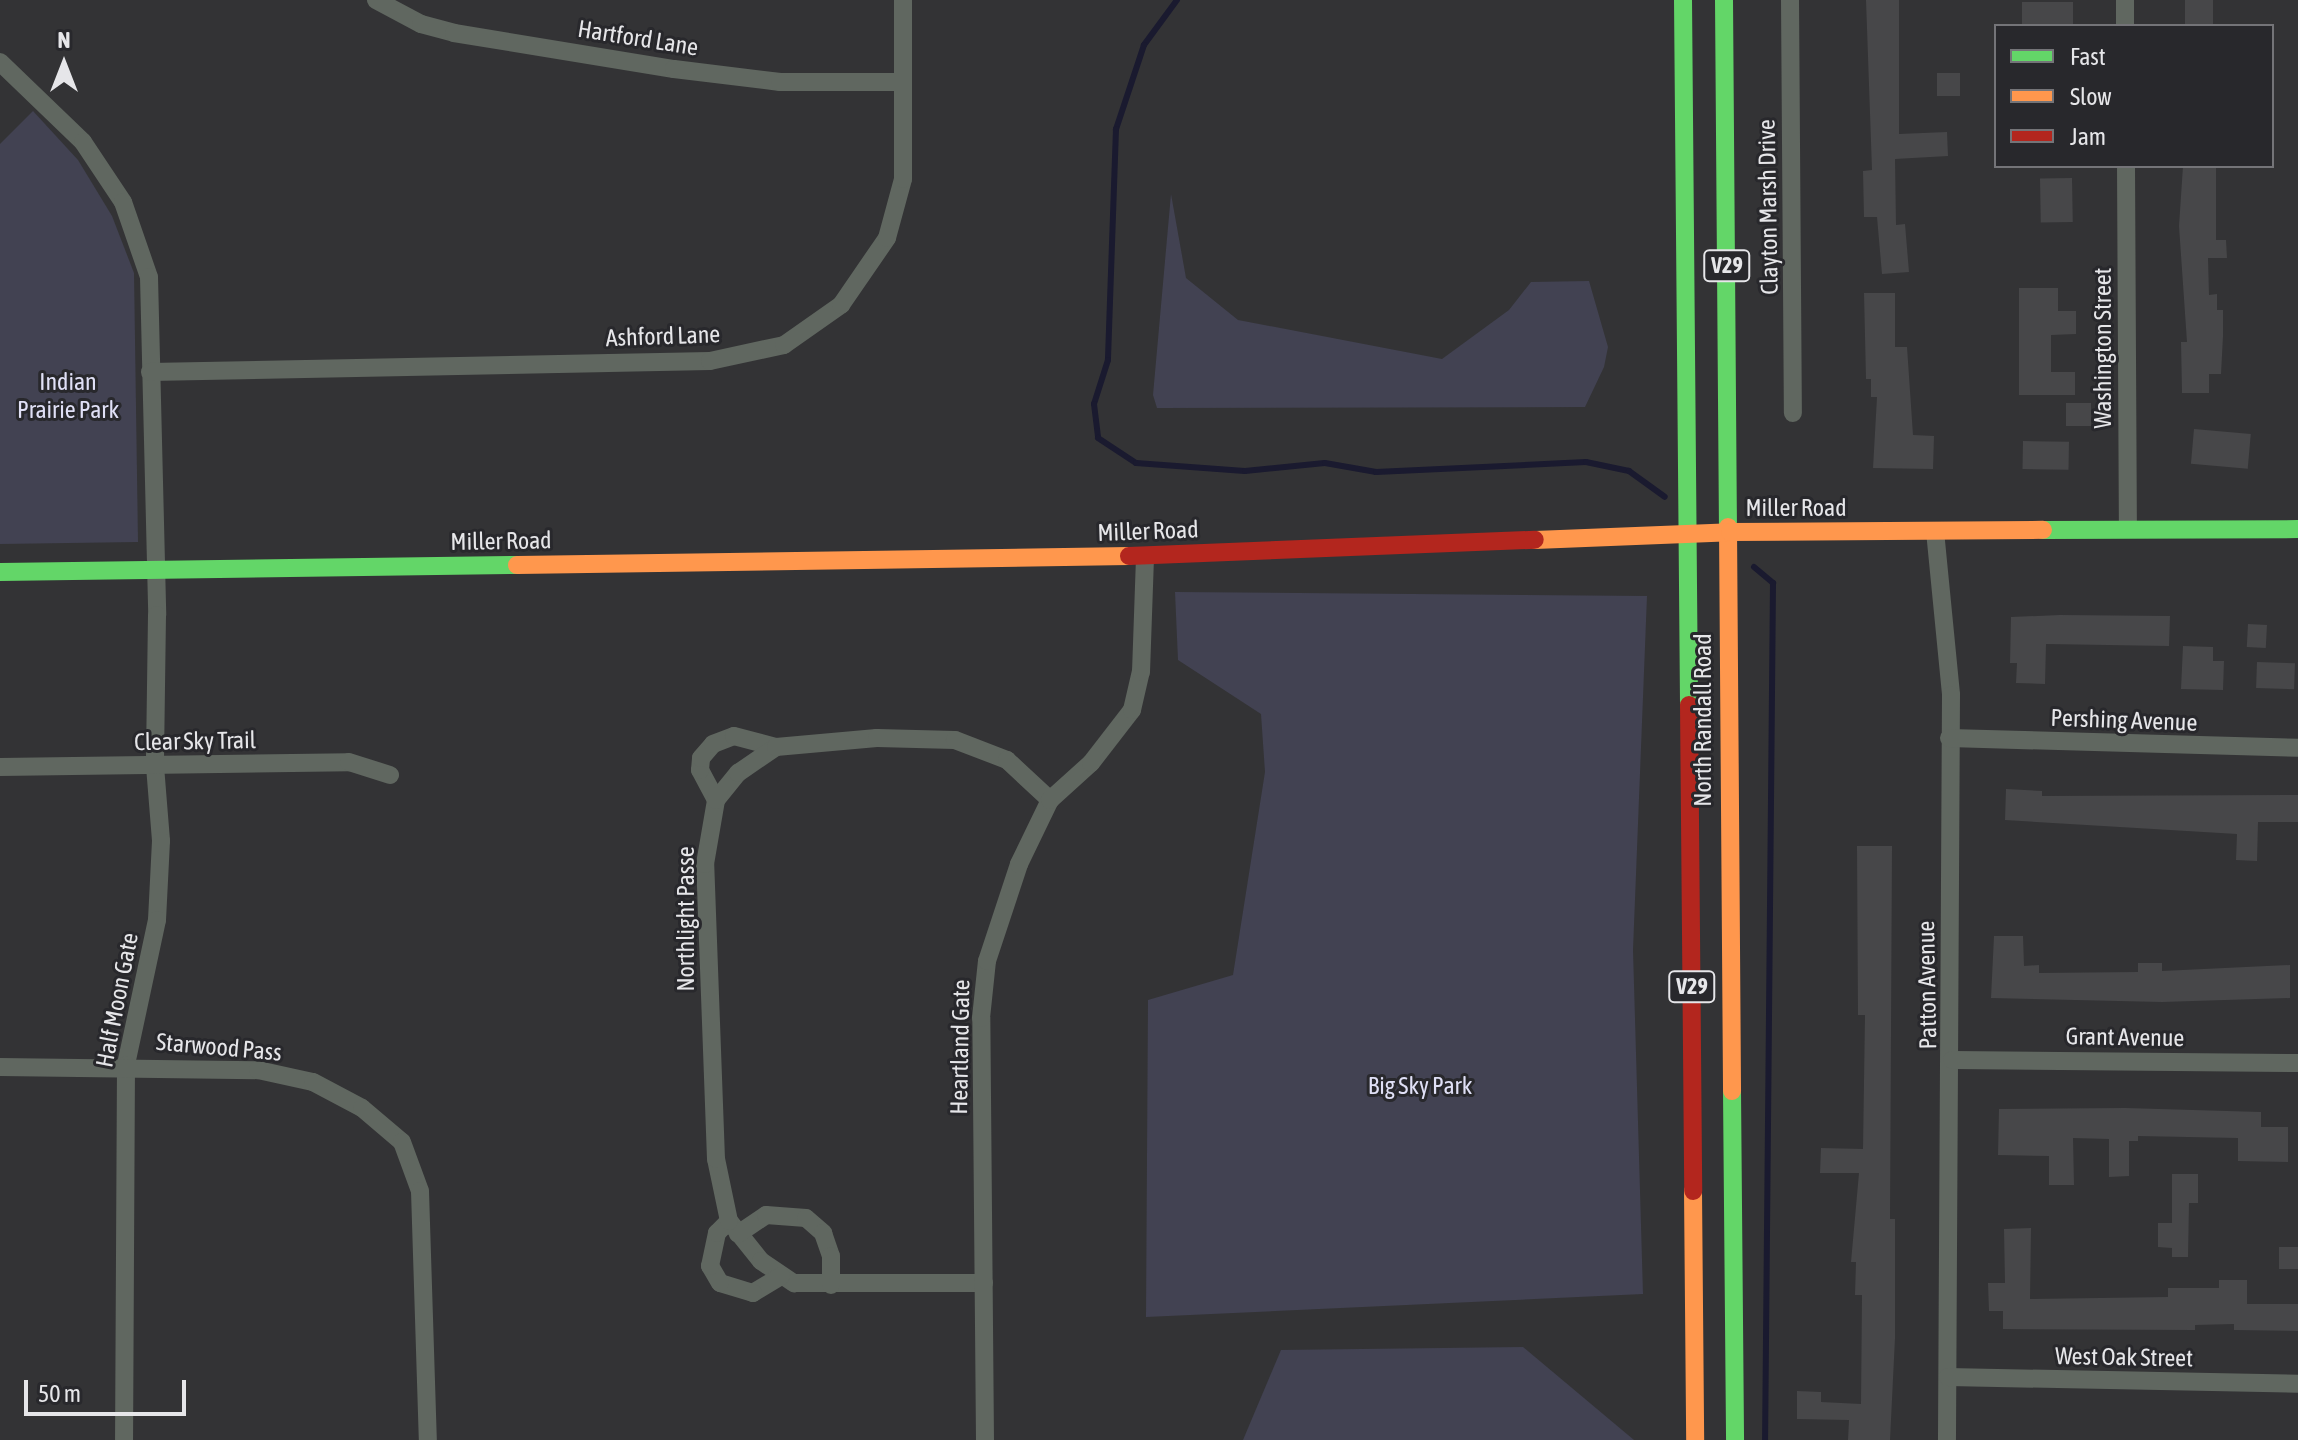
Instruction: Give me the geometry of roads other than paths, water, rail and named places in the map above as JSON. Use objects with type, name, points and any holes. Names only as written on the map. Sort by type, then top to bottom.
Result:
[{"type":"main road","name":"North Randall Road","points":[[1683,0],[1690,534],[1695,1440]]},
{"type":"main road","name":"North Randall Road","points":[[1724,0],[1730,532],[1726,669],[1735,1440]]},
{"type":"main road","name":"Miller Road","points":[[0,572],[1145,556],[1730,532],[2298,529]]},
{"type":"street","name":"Hartford Lane","points":[[376,0],[421,24],[454,33],[674,69],[780,82],[900,82]]},
{"type":"street","name":"Ashford Lane","points":[[150,372],[710,361],[784,345],[841,305],[887,238],[903,179],[900,82],[903,0]]},
{"type":"street","name":"Clayton Marsh Drive","points":[[1790,0],[1793,413]]},
{"type":"street","points":[[2125,0],[2125,24]]},
{"type":"street","name":"Half Moon Gate","points":[[0,62],[83,142],[123,202],[149,277],[155,569],[155,766],[161,841],[157,920],[126,1065],[124,1440]]},
{"type":"street","name":"Washington Street","points":[[2126,168],[2128,529]]},
{"type":"street","name":"Patton Avenue","points":[[1935,531],[1950,680],[1952,1060],[1947,1440]]},
{"type":"street","name":"Heartland Gate","points":[[985,1440],[981,1018],[987,961],[1019,864],[1050,800],[1091,763],[1132,710],[1141,672],[1145,556]]},
{"type":"street","points":[[776,747],[738,773],[716,800],[700,770],[701,758],[713,744],[734,736],[776,747],[877,738],[955,740],[1007,760],[1050,800]]},
{"type":"street","name":"Pershing Avenue","points":[[1949,738],[2298,748]]},
{"type":"street","name":"Clear Sky Trail","points":[[0,767],[349,762],[390,775]]},
{"type":"street","name":"Northlight Passe","points":[[716,800],[705,864],[716,1159],[733,1227]]},
{"type":"street","name":"Grant Avenue","points":[[1952,1060],[2298,1063]]},
{"type":"street","name":"Starwood Pass","points":[[0,1067],[126,1065],[258,1070],[313,1082],[362,1108],[402,1142],[420,1191],[428,1440]]},
{"type":"street","points":[[781,1276],[753,1293],[720,1283],[710,1266],[711,1250],[733,1227],[766,1215],[806,1218],[823,1233],[831,1256],[831,1285]]},
{"type":"street","points":[[733,1227],[781,1276],[794,1283],[984,1283]]},
{"type":"street","name":"West Oak Street","points":[[1948,1377],[2298,1384]]},
{"type":"waterway","points":[[1177,0],[1144,45],[1116,129],[1108,360],[1094,404],[1098,438],[1136,463],[1245,471],[1325,463],[1376,472],[1586,462],[1629,471],[1665,497]]},
{"type":"waterway","points":[[1754,567],[1773,583],[1765,1440]]},
{"type":"park label","name":"Indian Prairie Park","points":[[68,396]]},
{"type":"park label","name":"Big Sky Park","points":[[1420,1086]]}]
